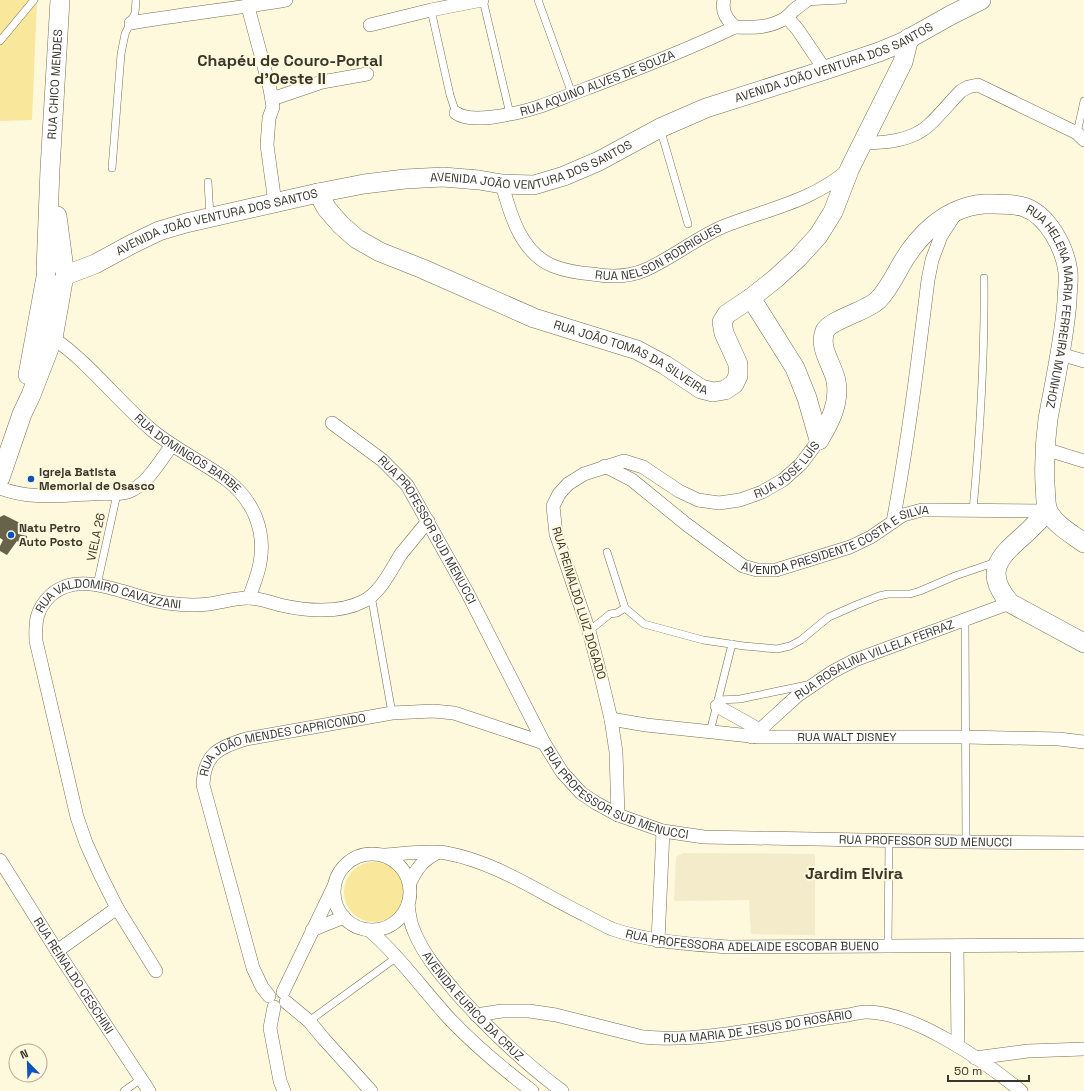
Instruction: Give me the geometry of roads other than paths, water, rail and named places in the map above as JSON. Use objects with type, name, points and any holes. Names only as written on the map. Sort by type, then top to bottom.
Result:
[{"type":"street","name":"RUA CHICO MENDES","points":[[57,274],[50,169],[60,0]]},
{"type":"street","points":[[131,23],[182,14],[248,7],[286,0]]},
{"type":"street","points":[[370,25],[431,10],[482,0]]},
{"type":"street","points":[[724,0],[724,13],[729,22],[735,27],[765,27],[780,22],[805,1]]},
{"type":"street","name":"AVENIDA JOÃO VENTURA DOS SANTOS","points":[[57,274],[95,264],[132,244],[159,232],[210,217],[364,184],[405,179],[443,178],[479,180],[502,184],[534,185],[564,176],[599,161],[660,128],[706,108],[879,52],[981,0]]},
{"type":"street","points":[[248,7],[272,99],[273,107],[269,118],[267,145],[275,203]]},
{"type":"street","points":[[787,17],[798,30],[825,70]]},
{"type":"street","name":"RUA AQUINO ALVES DE SOUZA","points":[[456,113],[461,116],[472,118],[510,114],[533,108],[654,63],[735,27]]},
{"type":"street","name":"RUA JOÃO TOMAS DA SILVEIRA","points":[[318,193],[327,209],[341,225],[357,239],[380,252],[423,269],[534,318],[637,350],[665,365],[702,389],[713,392],[725,390],[734,384],[738,376],[738,364],[724,333],[722,322],[727,314],[751,298],[775,279],[798,258],[818,236],[833,212],[850,168],[903,62],[909,38]]},
{"type":"street","points":[[272,99],[322,82],[367,74]]},
{"type":"street","points":[[862,144],[882,143],[915,135],[929,126],[962,91],[968,87],[978,84],[1082,138]]},
{"type":"street","name":"RUA NELSON RODRIGUES","points":[[502,184],[510,214],[522,239],[536,255],[552,266],[571,272],[601,276],[623,276],[644,271],[670,258],[692,243],[720,229],[822,190],[836,181],[850,168]]},
{"type":"street","name":"RUA HELENA MARIA FERREIRA MUNHOZ","points":[[819,440],[831,418],[837,397],[833,368],[824,348],[825,330],[832,324],[865,309],[878,300],[889,285],[908,252],[918,239],[932,226],[958,210],[980,205],[1000,203],[1026,208],[1050,227],[1059,242],[1065,258],[1068,274],[1066,310],[1060,354],[1048,419],[1045,449],[1045,477],[1048,510]]},
{"type":"street","points":[[893,522],[931,266],[941,236],[958,210]]},
{"type":"street","points":[[22,414],[53,338],[57,274]]},
{"type":"street","points":[[0,478],[22,414],[57,274]]},
{"type":"street","name":"RUA JOSÉ LUÍS","points":[[605,466],[624,461],[632,463],[643,467],[679,491],[698,500],[719,503],[740,500],[762,492],[783,480],[801,464],[819,440],[807,398],[794,368],[751,298]]},
{"type":"street","name":"RUA DOMINGOS BARBE","points":[[53,338],[82,361],[138,418],[172,445],[228,480],[250,505],[258,521],[261,537],[260,562],[249,598]]},
{"type":"street","points":[[1060,354],[1084,361]]},
{"type":"street","name":"RUA PROFESSOR SUD MENUCCI","points":[[332,423],[382,460],[407,486],[469,596],[544,743],[562,772],[581,792],[596,803],[618,815],[663,831],[704,837],[1084,843]]},
{"type":"street","points":[[0,488],[25,495],[42,496],[117,494],[128,492],[146,479],[172,445]]},
{"type":"street","points":[[1045,449],[1084,461]]},
{"type":"street","name":"AVENIDA PRESIDENTE COSTA E SILVA","points":[[605,466],[632,480],[686,524],[743,566],[757,570],[776,570],[850,548],[871,537],[903,515],[922,510],[1048,510]]},
{"type":"street","name":"RUA REINALDO LUIZ DOGADO","points":[[605,466],[584,474],[568,484],[559,494],[553,506],[556,534],[589,631],[611,718],[616,752],[618,815]]},
{"type":"street","points":[[1084,543],[1065,530],[1048,510],[1003,554],[998,561],[996,572],[997,585],[1002,594],[1010,603],[1084,643]]},
{"type":"street","name":"RUA VALDOMIRO CAVAZZANI","points":[[156,971],[117,908],[100,874],[77,817],[36,642],[35,626],[37,614],[44,601],[55,591],[67,585],[81,584],[97,585],[125,591],[163,603],[182,605],[208,604],[249,598],[291,608],[329,610],[350,606],[364,601],[381,585],[402,553],[428,521]]},
{"type":"street","name":"RUA ROSALINA VILLELA FERRAZ","points":[[756,733],[797,696],[815,683],[855,660],[1010,603]]},
{"type":"street","points":[[717,703],[756,733]]},
{"type":"street","name":"RUA JOÃO MENDES CAPRICONDO","points":[[271,1002],[253,968],[203,785],[203,776],[206,763],[213,753],[228,744],[246,739],[392,713],[433,711],[454,713],[544,743]]},
{"type":"street","name":"RUA WALT DISNEY","points":[[611,718],[646,725],[710,732],[1059,739],[1084,742]]},
{"type":"street","points":[[658,941],[663,831]]},
{"type":"street","points":[[410,883],[420,865],[428,858],[439,852]]},
{"type":"street","name":"RUA PROFESSORA ADELAIDE ESCOBAR BUENO","points":[[382,855],[445,852],[468,858],[496,868],[561,904],[611,928],[658,941],[729,947],[1084,945]]},
{"type":"street","points":[[284,997],[312,930],[335,884],[342,870],[353,860],[362,855],[372,854],[382,855],[395,861],[404,871],[410,883],[408,904],[402,915],[393,924],[382,929],[369,930],[360,928],[344,917],[337,907],[334,896],[335,884]]},
{"type":"street","name":"RUA REINALDO CESCHINI","points":[[0,860],[57,951],[149,1091]]},
{"type":"street","name":"AVENIDA EURICO DA CRUZ","points":[[408,904],[414,930],[421,945],[438,971],[476,1015],[514,1053],[562,1091]]},
{"type":"street","points":[[57,951],[117,908]]},
{"type":"street","points":[[312,930],[344,917]]},
{"type":"street","name":"AVENIDA EURICO DA CRUZ","points":[[369,930],[384,942],[424,990],[467,1037],[500,1066],[532,1091]]},
{"type":"street","points":[[957,946],[958,1046]]},
{"type":"street","points":[[284,1091],[280,1081],[270,1028],[271,1002],[275,991],[284,997],[309,1021],[371,1091]]},
{"type":"street","name":"RUA MARIA DE JESUS DO ROSÁRIO","points":[[476,1015],[502,1011],[529,1011],[556,1015],[643,1037],[654,1038],[695,1037],[738,1032],[866,1012],[884,1014],[905,1020],[958,1046],[1000,1074],[1021,1091]]},
{"type":"street","points":[[975,1058],[1028,1051],[1084,1049]]},
{"type":"lane","points":[[0,41],[34,0]]},
{"type":"lane","points":[[112,168],[121,54],[125,34],[135,13],[136,0]]},
{"type":"lane","points":[[482,0],[510,114]]},
{"type":"lane","points":[[538,0],[572,94]]},
{"type":"lane","points":[[805,1],[843,0]]},
{"type":"lane","points":[[431,10],[450,95],[456,113]]},
{"type":"lane","points":[[1082,138],[1084,100]]},
{"type":"lane","points":[[660,128],[688,224]]},
{"type":"lane","points":[[208,182],[210,217]]},
{"type":"lane","points":[[973,510],[979,450],[984,332],[984,278]]},
{"type":"lane","name":"VIELA 26","points":[[97,585],[117,494]]},
{"type":"lane","points":[[606,552],[625,608],[644,624],[703,640],[777,649],[790,646],[801,640],[819,624],[841,611],[879,596],[910,594],[920,591],[955,576],[998,561]]},
{"type":"lane","points":[[371,595],[392,713]]},
{"type":"lane","points":[[589,631],[610,614],[617,613],[625,608]]},
{"type":"lane","points":[[965,620],[966,842]]},
{"type":"lane","points":[[710,732],[732,644]]},
{"type":"lane","points":[[717,703],[815,683]]},
{"type":"lane","points":[[888,946],[889,841]]},
{"type":"lane","points":[[309,1021],[397,957]]},
{"type":"lane","points":[[124,1091],[142,1079]]},
{"type":"place","name":"Igreja Batista Memorial de Osasco","points":[[31,479]]},
{"type":"place","name":"Natu Petro Auto Posto","points":[[11,535]]},
{"type":"district","name":"Chapéu de Couro-Portal d'Oeste II","points":[[290,69]]},
{"type":"district","name":"Jardim Elvira","points":[[854,873]]}]
